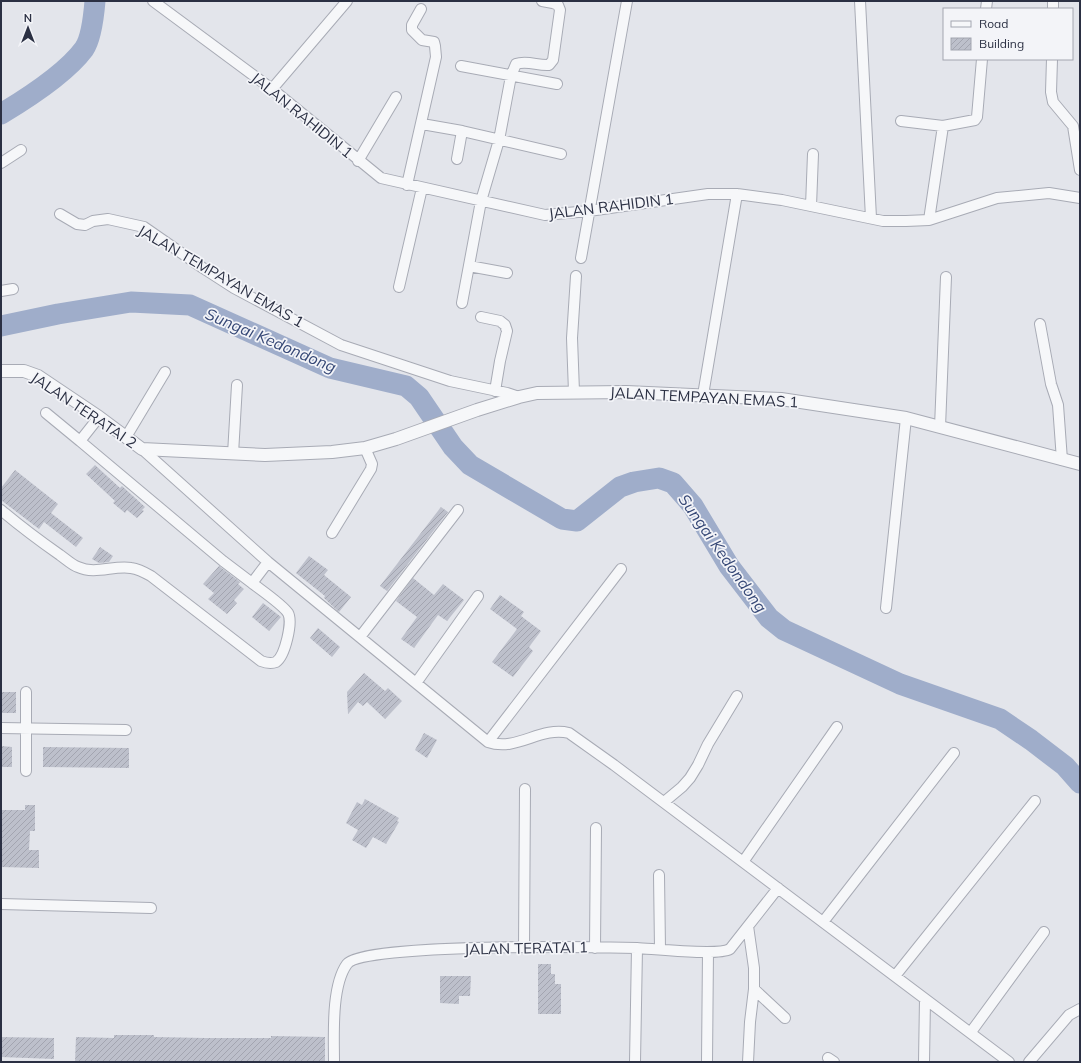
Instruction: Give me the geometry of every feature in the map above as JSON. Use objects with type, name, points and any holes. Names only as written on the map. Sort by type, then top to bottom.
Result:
[{"type":"street","name":"JALAN RAHIDIN 1","points":[[153,1],[272,89],[358,161],[381,178],[545,215],[589,211],[708,194],[737,194],[782,200],[883,220],[906,222],[929,220],[997,198],[1048,193],[1080,198]]},
{"type":"street","points":[[272,89],[347,1]]},
{"type":"street","points":[[462,303],[481,201],[498,140],[511,76],[516,64],[522,62],[543,66],[549,65],[553,60],[560,10],[558,5],[542,1]]},
{"type":"street","points":[[581,258],[627,1]]},
{"type":"street","points":[[860,1],[871,218]]},
{"type":"street","points":[[407,185],[436,57],[434,42],[422,40],[412,30],[412,24],[421,9]]},
{"type":"street","points":[[901,122],[943,126],[975,120],[977,117],[982,60]]},
{"type":"street","points":[[1052,60],[1051,92],[1053,102],[1073,126],[1080,170]]},
{"type":"street","points":[[461,66],[557,84]]},
{"type":"street","points":[[358,161],[396,97]]},
{"type":"street","points":[[422,124],[462,131],[561,154]]},
{"type":"street","points":[[929,220],[943,126]]},
{"type":"street","points":[[457,159],[462,131]]},
{"type":"street","points":[[1,163],[21,150]]},
{"type":"street","points":[[811,206],[813,154]]},
{"type":"street","points":[[399,287],[422,188]]},
{"type":"street","points":[[704,395],[737,194]]},
{"type":"street","name":"JALAN TEMPAYAN EMAS 1","points":[[60,214],[77,224],[85,225],[92,220],[108,219],[144,227],[234,288],[342,345],[450,381],[519,397]]},
{"type":"street","points":[[469,266],[507,273]]},
{"type":"street","points":[[574,392],[572,338],[576,276]]},
{"type":"street","points":[[940,427],[946,277]]},
{"type":"street","points":[[1,291],[13,289]]},
{"type":"street","points":[[481,316],[500,321],[506,325],[507,331],[495,391]]},
{"type":"street","points":[[1040,324],[1051,384],[1058,405],[1062,460]]},
{"type":"street","name":"JALAN TERATAI 2","points":[[1,371],[24,371],[38,376],[99,417],[142,449]]},
{"type":"street","points":[[126,437],[165,372]]},
{"type":"street","points":[[233,454],[237,385]]},
{"type":"street","name":"JALAN TEMPAYAN EMAS 1","points":[[142,449],[265,455],[332,452],[365,448],[396,439],[477,410],[519,397],[537,393],[574,392],[704,395],[781,399],[906,418],[1080,464]]},
{"type":"street","points":[[1,510],[33,537],[79,568],[108,570],[119,567],[130,567],[146,573],[261,661],[272,663],[280,658],[284,649],[290,625],[290,617],[286,610],[217,556],[46,413]]},
{"type":"street","points":[[80,441],[99,417]]},
{"type":"street","points":[[886,608],[906,418]]},
{"type":"street","points":[[332,533],[371,469],[372,464],[365,448]]},
{"type":"street","points":[[142,449],[268,562],[488,742],[510,745],[552,731],[569,733],[664,802],[1010,1062]]},
{"type":"street","points":[[360,637],[458,510]]},
{"type":"street","points":[[252,583],[268,562]]},
{"type":"street","points":[[488,742],[621,569]]},
{"type":"street","points":[[416,683],[478,596]]},
{"type":"street","points":[[26,692],[26,771]]},
{"type":"street","points":[[664,802],[690,778],[708,744],[737,696]]},
{"type":"street","points":[[743,862],[837,727]]},
{"type":"street","points":[[1,728],[126,730]]},
{"type":"street","points":[[822,922],[954,753]]},
{"type":"street","points":[[524,947],[525,789]]},
{"type":"street","points":[[895,976],[1035,801]]},
{"type":"street","points":[[595,948],[596,828]]},
{"type":"street","points":[[659,875],[660,949]]},
{"type":"street","name":"JALAN TERATAI 1","points":[[334,1062],[334,1016],[338,985],[344,968],[347,963],[353,959],[386,953],[524,947],[637,948],[708,952],[726,951],[730,949],[778,888]]},
{"type":"street","points":[[1,904],[151,908]]},
{"type":"street","points":[[748,926],[754,968],[754,989],[750,1022],[748,1062]]},
{"type":"street","points":[[971,1032],[1044,932]]},
{"type":"street","points":[[635,1062],[637,948]]},
{"type":"street","points":[[707,1062],[708,952]]},
{"type":"street","points":[[754,989],[786,1018]]},
{"type":"street","points":[[924,1062],[925,999]]},
{"type":"street","points":[[1029,1062],[1069,1015],[1080,1009]]},
{"type":"building","points":[[95,465],[120,488],[122,486],[145,507],[142,510],[144,511],[137,518],[127,510],[125,513],[113,503],[115,501],[86,474]]},
{"type":"building","points":[[15,470],[58,504],[51,513],[83,538],[76,547],[44,522],[39,529],[1,500],[1,488]]},
{"type":"building","points":[[441,507],[448,512],[387,591],[380,586]]},
{"type":"building","points":[[100,547],[113,556],[109,562],[99,563],[92,559]]},
{"type":"building","points":[[309,556],[328,570],[324,575],[351,597],[339,612],[324,598],[325,596],[296,573]]},
{"type":"building","points":[[219,566],[240,582],[238,584],[244,589],[234,600],[237,603],[227,614],[208,599],[214,593],[203,584]]},
{"type":"building","points":[[413,578],[434,595],[443,584],[464,600],[447,621],[438,615],[414,648],[401,639],[417,617],[396,601]]},
{"type":"building","points":[[500,595],[524,612],[521,616],[541,631],[529,647],[533,651],[513,677],[492,662],[517,629],[490,609]]},
{"type":"building","points":[[263,603],[281,617],[269,631],[252,617]]},
{"type":"building","points":[[318,628],[340,647],[332,657],[310,638]]},
{"type":"building","points":[[364,673],[385,691],[388,688],[402,701],[385,719],[367,702],[363,706],[358,702],[348,714],[347,692]]},
{"type":"building","points":[[1,692],[16,692],[16,713],[1,713]]},
{"type":"building","points":[[424,733],[437,740],[427,758],[415,750]]},
{"type":"building","points":[[1,746],[12,747],[12,767],[1,767]]},
{"type":"building","points":[[43,747],[129,748],[129,768],[43,767]]},
{"type":"building","points":[[365,799],[399,818],[397,821],[399,822],[386,844],[373,837],[366,848],[352,840],[358,830],[346,823],[357,802],[362,805]]},
{"type":"building","points":[[25,805],[35,805],[35,831],[30,831],[29,850],[39,850],[39,868],[1,867],[1,810],[25,810]]},
{"type":"building","points":[[538,964],[551,964],[551,974],[555,974],[555,984],[561,984],[561,1014],[538,1014]]},
{"type":"building","points":[[440,976],[471,976],[470,996],[459,996],[459,1004],[440,1003]]},
{"type":"building","points":[[114,1035],[154,1035],[154,1037],[205,1038],[271,1038],[271,1036],[325,1037],[325,1062],[75,1062],[76,1037],[114,1038]]},
{"type":"building","points":[[1,1037],[54,1038],[54,1059],[1,1057]]},
{"type":"waterway","points":[[1,114],[34,93],[57,76],[77,58],[84,49],[90,33],[95,1]]},
{"type":"waterway","name":"Sungai Kedondong","points":[[1,326],[58,314],[131,302],[190,305],[330,368],[406,386],[419,397],[453,447],[470,465],[562,519],[577,521],[620,487],[634,482],[659,478],[673,483],[693,506],[729,566],[769,618],[784,630],[900,684],[1000,719],[1065,766],[1080,783]]}]
